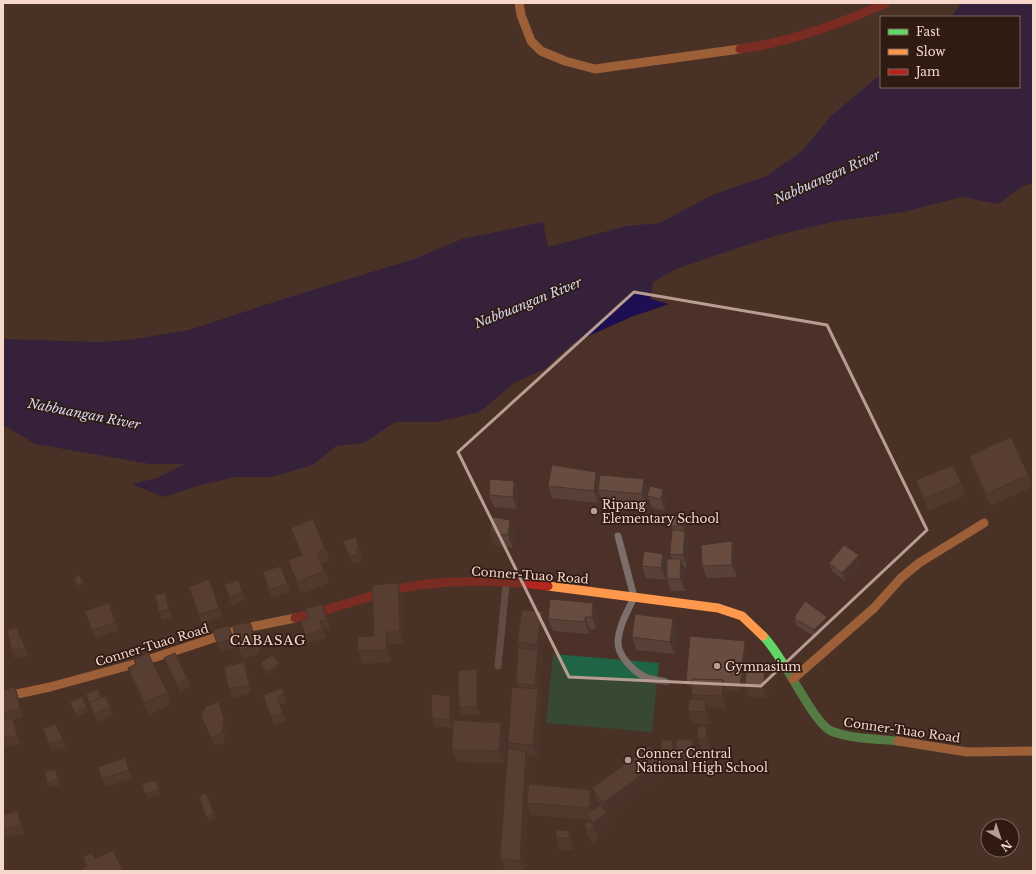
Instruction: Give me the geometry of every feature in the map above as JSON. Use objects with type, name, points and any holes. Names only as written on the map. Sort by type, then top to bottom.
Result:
[{"type":"main road","points":[[518,3],[531,41],[541,51],[565,61],[595,69],[753,47],[787,40],[860,14],[886,3]]},
{"type":"main road","points":[[793,679],[874,608],[901,578],[919,563],[984,523]]},
{"type":"main road","name":"Conner-Tuao Road","points":[[3,697],[50,687],[138,663],[241,629],[304,616],[394,591],[428,584],[465,582],[542,585],[718,608],[742,616],[767,640],[788,669],[818,720],[829,730],[840,734],[929,745],[967,752],[1033,751]]},
{"type":"lane","points":[[618,536],[634,597],[623,620],[618,641],[619,650],[628,663],[645,677],[666,682]]},
{"type":"lane","points":[[498,666],[506,584]]},
{"type":"highlighted area","points":[[634,292],[827,325],[927,530],[761,686],[569,677],[458,452]]},
{"type":"green space","points":[[553,654],[659,663],[652,732],[546,723]]},
{"type":"water","name":"Nabbuangan River","points":[[961,3],[1033,3],[1033,183],[1023,186],[998,204],[962,197],[904,212],[837,221],[778,235],[676,269],[653,282],[651,299],[669,304],[631,317],[573,343],[545,369],[514,383],[480,412],[437,422],[395,422],[364,443],[336,446],[313,465],[271,477],[236,477],[204,484],[163,497],[132,484],[157,478],[185,464],[150,464],[35,444],[3,425],[3,339],[100,342],[128,340],[189,330],[280,300],[414,259],[462,239],[543,222],[548,247],[626,226],[660,223],[712,195],[767,176],[802,151],[832,115],[880,75],[880,88],[1020,88],[1020,16],[952,16]]},
{"type":"building","points":[[1011,437],[1028,475],[986,494],[969,456]]},
{"type":"building","points":[[552,465],[596,472],[594,491],[548,486]]},
{"type":"building","points":[[953,465],[961,483],[924,499],[916,480]]},
{"type":"building","points":[[600,475],[644,479],[642,494],[598,490]]},
{"type":"building","points":[[490,479],[514,481],[513,497],[489,495]]},
{"type":"building","points":[[650,486],[663,489],[661,499],[647,496]]},
{"type":"building","points":[[682,515],[682,526],[671,526],[671,516]]},
{"type":"building","points":[[492,517],[510,520],[508,535],[490,533]]},
{"type":"building","points":[[313,519],[325,549],[317,553],[324,571],[297,582],[288,560],[302,555],[291,528]]},
{"type":"building","points":[[672,530],[685,531],[683,555],[670,554]]},
{"type":"building","points":[[356,537],[359,548],[356,549],[358,554],[349,556],[343,541]]},
{"type":"building","points":[[732,541],[732,565],[702,566],[701,545]]},
{"type":"building","points":[[844,545],[859,555],[842,573],[829,563]]},
{"type":"building","points":[[644,551],[663,554],[661,568],[642,566]]},
{"type":"building","points":[[667,559],[681,559],[680,579],[667,579]]},
{"type":"building","points":[[281,566],[287,584],[269,590],[263,572]]},
{"type":"building","points":[[79,575],[83,582],[79,585],[74,579]]},
{"type":"building","points":[[209,579],[219,608],[199,615],[189,587]]},
{"type":"building","points":[[238,580],[242,592],[229,597],[224,585]]},
{"type":"building","points":[[398,583],[400,632],[386,632],[387,650],[358,651],[357,637],[374,636],[372,585]]},
{"type":"building","points":[[165,593],[169,609],[159,612],[155,595]]},
{"type":"building","points":[[550,599],[593,603],[592,617],[585,617],[585,622],[548,619]]},
{"type":"building","points":[[805,601],[827,617],[814,630],[794,618]]},
{"type":"building","points":[[109,603],[115,622],[92,631],[85,611]]},
{"type":"building","points":[[322,604],[327,620],[320,621],[323,630],[305,635],[301,621],[308,619],[305,609]]},
{"type":"building","points":[[522,610],[542,612],[537,645],[517,642]]},
{"type":"building","points":[[635,614],[673,619],[670,642],[632,637]]},
{"type":"building","points":[[250,622],[257,645],[240,651],[233,628]]},
{"type":"building","points":[[229,626],[233,639],[217,643],[213,630]]},
{"type":"building","points":[[17,628],[25,648],[12,651],[7,630]]},
{"type":"building","name":"Gymnasium","points":[[690,636],[745,641],[740,687],[725,685],[723,680],[692,679],[692,683],[686,682]]},
{"type":"building","points":[[518,648],[538,650],[535,685],[516,684]]},
{"type":"building","points":[[148,653],[167,692],[145,703],[128,668],[136,664],[134,660]]},
{"type":"building","points":[[175,653],[187,678],[177,684],[164,658]]},
{"type":"building","points":[[272,655],[279,663],[268,672],[261,663]]},
{"type":"building","points":[[244,662],[249,685],[229,689],[224,667]]},
{"type":"building","points":[[747,662],[766,664],[763,687],[745,685]]},
{"type":"building","points":[[477,669],[477,707],[459,707],[458,671]]},
{"type":"building","points":[[692,679],[723,680],[722,696],[691,695]]},
{"type":"building","points":[[15,687],[20,709],[3,713],[3,690]]},
{"type":"building","points":[[512,687],[538,689],[533,745],[508,743]]},
{"type":"building","points":[[282,688],[284,694],[277,696],[283,713],[271,717],[263,695]]},
{"type":"building","points":[[98,689],[101,698],[89,703],[86,694]]},
{"type":"building","points":[[431,694],[450,696],[450,720],[432,718]]},
{"type":"building","points":[[106,696],[110,707],[94,714],[89,703]]},
{"type":"building","points":[[82,697],[87,708],[75,713],[70,702]]},
{"type":"building","points":[[689,699],[706,700],[705,712],[688,711]]},
{"type":"building","points":[[219,702],[224,721],[222,733],[211,738],[201,715],[206,706]]},
{"type":"building","points":[[13,718],[17,736],[3,739],[3,720]]},
{"type":"building","points":[[453,720],[501,723],[499,751],[452,750]]},
{"type":"building","points":[[55,724],[63,739],[49,743],[43,729]]},
{"type":"building","points":[[706,726],[707,739],[698,739],[697,727]]},
{"type":"building","points":[[692,739],[693,755],[676,756],[676,740]]},
{"type":"building","points":[[661,740],[672,740],[673,760],[661,760]]},
{"type":"building","points":[[650,746],[661,761],[603,803],[592,788]]},
{"type":"building","points":[[508,748],[526,752],[520,861],[500,858]]},
{"type":"building","points":[[125,758],[129,770],[102,779],[98,767]]},
{"type":"building","points":[[56,769],[58,780],[47,783],[45,771]]},
{"type":"building","points":[[156,780],[159,790],[145,794],[142,784]]},
{"type":"building","points":[[529,784],[591,790],[589,808],[527,803]]},
{"type":"building","points":[[206,793],[214,814],[206,817],[199,796]]},
{"type":"building","points":[[600,805],[606,813],[593,823],[586,814]]},
{"type":"building","points":[[18,811],[21,825],[3,830],[3,815]]},
{"type":"building","points":[[590,821],[594,827],[588,831],[584,824]]},
{"type":"building","points":[[556,830],[570,831],[569,838],[556,838]]},
{"type":"building","points":[[113,850],[122,869],[118,871],[83,871],[82,869],[87,866],[83,857],[92,853],[95,859]]},
{"type":"traffic: fast","points":[[763,636],[780,658],[815,715],[823,725],[831,731],[839,734],[898,741]]},
{"type":"traffic: slow","points":[[519,3],[521,15],[531,41],[541,51],[565,61],[595,69],[740,49]]},
{"type":"traffic: slow","points":[[793,679],[874,608],[901,578],[919,563],[984,523]]},
{"type":"traffic: slow","points":[[548,586],[718,608],[742,616],[763,636]]},
{"type":"traffic: slow","points":[[3,697],[50,687],[138,663],[241,629],[295,618]]},
{"type":"traffic: slow","points":[[898,741],[967,752],[1033,751]]},
{"type":"traffic: jam","points":[[740,49],[796,37],[833,25],[886,3]]},
{"type":"traffic: jam","points":[[295,618],[411,586],[457,582],[519,583],[548,586]]},
{"type":"place","name":"Ripang Elementary School","points":[[594,511]]},
{"type":"place","name":"Gymnasium","points":[[717,666]]},
{"type":"place","name":"Conner Central National High School","points":[[628,760]]},
{"type":"district","name":"CABASAG","points":[[268,640]]}]
